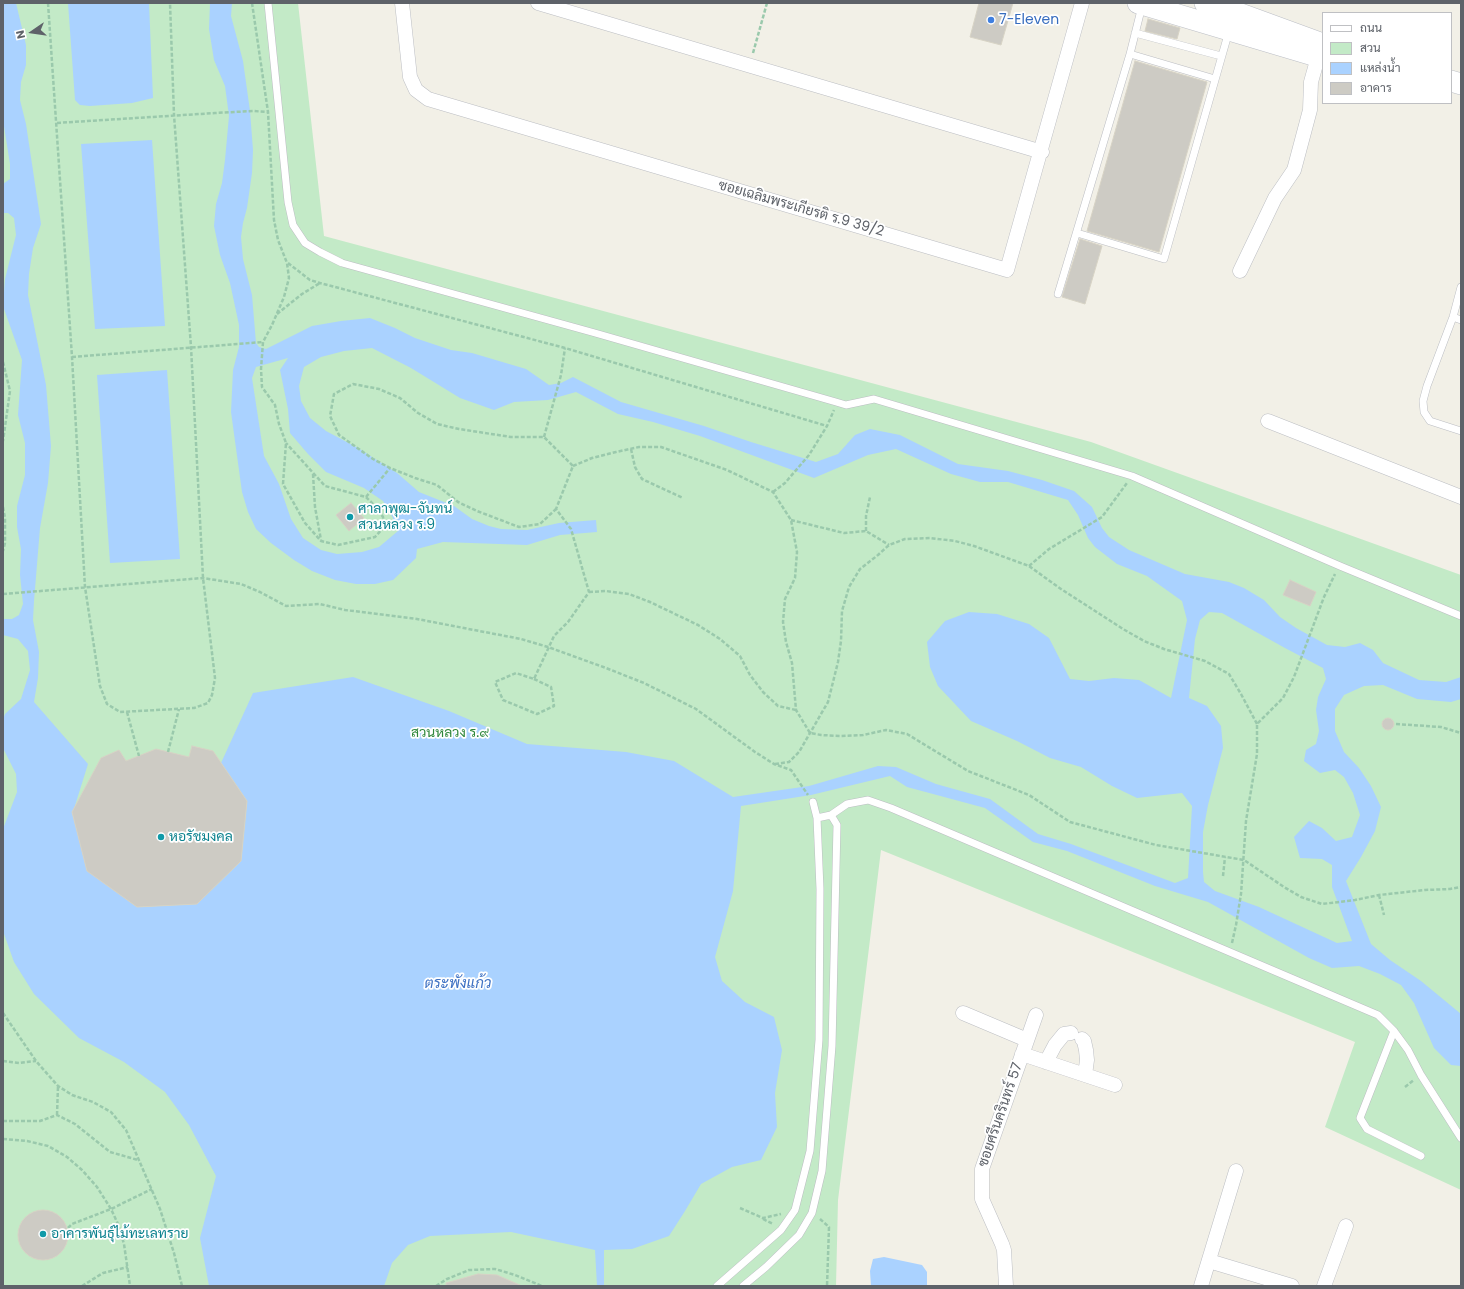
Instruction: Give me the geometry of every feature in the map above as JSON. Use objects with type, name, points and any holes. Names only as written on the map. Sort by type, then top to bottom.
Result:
[{"type":"main road","points":[[1205,3],[1242,14],[1321,53]]},
{"type":"main road","points":[[1140,4],[1229,31],[1321,53]]},
{"type":"street","name":"ซอยเฉลิมพระเกียรติ ร.9 39/2","points":[[402,3],[410,77],[416,90],[428,99],[1008,270],[1042,152],[1082,3]]},
{"type":"street","points":[[538,3],[1042,152]]},
{"type":"street","points":[[1240,271],[1275,198],[1294,170],[1310,110],[1311,82],[1321,53]]},
{"type":"street","points":[[1268,421],[1461,497]]},
{"type":"street","points":[[963,1013],[1027,1040]]},
{"type":"street","name":"ซอยศรีนครินทร์ 57","points":[[1006,1286],[1004,1250],[982,1199],[982,1169],[1036,1015]]},
{"type":"street","points":[[1046,1062],[1055,1045],[1064,1034],[1076,1036],[1084,1041],[1087,1060],[1085,1075]]},
{"type":"street","points":[[1022,1054],[1115,1085]]},
{"type":"street","points":[[1201,1286],[1236,1171]]},
{"type":"street","points":[[1324,1286],[1346,1226]]},
{"type":"street","points":[[1209,1261],[1292,1286]]},
{"type":"lane","points":[[268,3],[288,202],[293,225],[305,243],[342,263],[595,333],[846,405],[874,399],[1132,476],[1340,566],[1461,616]]},
{"type":"lane","points":[[1058,294],[1130,54],[1140,4]]},
{"type":"lane","points":[[1077,233],[1164,259],[1229,31]]},
{"type":"lane","points":[[1135,33],[1221,56]]},
{"type":"lane","points":[[1130,54],[1215,79]]},
{"type":"lane","points":[[1461,287],[1453,317],[1422,401],[1424,412],[1430,421],[1461,431]]},
{"type":"lane","points":[[1453,317],[1461,320]]},
{"type":"lane","points":[[817,818],[832,815],[847,804],[868,800],[891,808],[1378,1015],[1394,1031],[1408,1050],[1424,1081],[1461,1138]]},
{"type":"lane","points":[[717,1286],[782,1230],[795,1210],[810,1151],[819,1040],[820,889],[817,818],[813,802]]},
{"type":"lane","points":[[743,1286],[766,1267],[799,1235],[812,1213],[822,1171],[832,1046],[836,825],[832,815]]},
{"type":"lane","points":[[1394,1031],[1360,1118],[1367,1129],[1421,1156]]},
{"type":"path","points":[[48,3],[72,357],[85,587],[100,686],[107,704],[120,712],[194,708],[208,703],[212,695],[215,678],[203,578],[192,347],[174,116],[170,3]]},
{"type":"path","points":[[252,3],[268,112],[274,220],[278,240],[288,263],[289,278],[284,297],[277,314],[262,343],[262,387],[275,405],[279,424],[286,443],[325,486],[367,496],[383,516],[384,527],[376,537],[338,545],[321,541],[304,523],[283,484],[286,443]]},
{"type":"path","points":[[749,66],[767,3]]},
{"type":"path","points":[[56,123],[253,111],[268,112]]},
{"type":"path","points":[[288,263],[310,280],[565,348],[827,426]]},
{"type":"path","points":[[277,314],[302,294],[320,283]]},
{"type":"path","points":[[72,357],[262,343]]},
{"type":"path","points":[[544,437],[561,375],[565,348]]},
{"type":"path","points":[[3,364],[10,391],[3,441]]},
{"type":"path","points":[[573,466],[544,437],[511,437],[437,424],[418,413],[400,398],[379,389],[353,384],[334,394],[330,416],[339,435],[390,468],[437,485],[458,502],[519,527],[540,524],[556,509],[573,466],[592,458],[639,447],[661,447],[727,470],[773,492],[791,520],[797,552],[795,578],[785,599],[783,622],[786,642],[792,664],[796,710],[810,733],[821,735],[863,735],[886,730],[907,734],[968,771],[1029,795],[1070,822],[1149,843],[1244,860],[1301,897],[1322,904],[1331,904],[1380,895],[1426,890],[1450,890],[1461,887]]},
{"type":"path","points":[[773,492],[785,483],[809,455],[827,426],[836,402]]},
{"type":"path","points":[[630,449],[635,467],[642,479],[683,498]]},
{"type":"path","points":[[367,496],[390,468]]},
{"type":"path","points":[[313,473],[315,507],[321,541]]},
{"type":"path","points":[[1030,566],[1049,549],[1102,517],[1132,476]]},
{"type":"path","points":[[866,530],[866,516],[870,497]]},
{"type":"path","points":[[3,507],[5,518],[5,543],[3,551]]},
{"type":"path","points":[[556,509],[571,529],[589,592]]},
{"type":"path","points":[[791,520],[844,533],[866,530],[888,544]]},
{"type":"path","points":[[774,764],[790,762],[799,752],[828,702],[834,682],[841,641],[842,611],[849,587],[860,569],[878,555],[888,544],[905,539],[930,538],[955,541],[974,546],[1030,566],[1061,589],[1123,630],[1144,641],[1205,661],[1228,674],[1241,694],[1257,724],[1257,754],[1246,821],[1242,894],[1230,951]]},
{"type":"path","points":[[1257,724],[1283,698],[1294,677],[1299,660],[1330,582],[1340,566]]},
{"type":"path","points":[[3,594],[203,578],[241,584],[286,606],[320,604],[345,610],[417,619],[520,639],[548,647],[644,683],[696,709],[755,752],[774,764],[791,770],[813,802]]},
{"type":"path","points":[[589,592],[606,591],[629,594],[650,602],[698,625],[720,639],[740,656],[750,675],[763,692],[778,706],[796,710]]},
{"type":"path","points":[[534,679],[554,636],[568,622],[589,592]]},
{"type":"path","points":[[516,673],[534,679],[551,687],[554,706],[537,714],[503,700],[495,682],[516,673]]},
{"type":"path","points":[[168,752],[179,709]]},
{"type":"path","points":[[127,712],[139,756]]},
{"type":"path","points":[[1396,724],[1441,726],[1461,734]]},
{"type":"path","points":[[1223,876],[1225,857]]},
{"type":"path","points":[[1380,895],[1384,915]]},
{"type":"path","points":[[3,1013],[36,1061],[58,1086],[72,1095],[93,1102],[111,1112],[126,1130],[160,1209],[174,1253],[182,1286]]},
{"type":"path","points":[[3,1061],[19,1063],[36,1061]]},
{"type":"path","points":[[57,1115],[58,1086]]},
{"type":"path","points":[[3,1121],[40,1121],[57,1115],[75,1124],[110,1152],[138,1160]]},
{"type":"path","points":[[3,1140],[28,1141],[48,1146],[67,1157],[82,1170],[97,1187],[111,1209],[118,1224],[124,1244],[130,1286]]},
{"type":"path","points":[[68,1228],[72,1224],[111,1209],[152,1189]]},
{"type":"path","points":[[740,1208],[763,1218],[795,1210]]},
{"type":"path","points":[[812,1213],[829,1227],[827,1286]]},
{"type":"path","points":[[82,1286],[88,1284],[103,1273],[128,1267]]},
{"type":"path","points":[[436,1286],[447,1279],[469,1270],[495,1269],[542,1286]]},
{"type":"green space","name":"สวนหลวง ร.๙","points":[[3,3],[298,3],[324,236],[1091,442],[1461,575],[1461,1190],[1325,1127],[1355,1042],[881,850],[838,1200],[836,1286],[3,1286]]},
{"type":"water","name":"ตระพังแก้ว","points":[[3,3],[16,3],[26,45],[26,65],[21,82],[20,100],[26,124],[41,224],[33,248],[29,274],[28,295],[46,385],[51,446],[48,483],[40,528],[34,601],[33,620],[39,652],[38,678],[34,702],[88,764],[73,812],[88,871],[137,907],[197,904],[241,861],[247,801],[221,763],[253,693],[353,677],[449,711],[527,744],[626,752],[674,761],[733,797],[809,786],[878,766],[896,767],[936,784],[990,799],[1038,834],[1071,844],[1175,883],[1188,878],[1192,806],[1182,793],[1137,798],[1112,786],[1081,767],[1050,758],[1017,741],[971,721],[938,686],[930,667],[927,642],[945,621],[969,612],[997,614],[1029,624],[1049,638],[1070,679],[1089,681],[1114,678],[1139,680],[1171,698],[1187,620],[1182,601],[1147,576],[1117,564],[1095,547],[1088,538],[1078,515],[1068,500],[1008,482],[980,482],[951,474],[896,449],[868,455],[814,478],[700,436],[653,422],[618,414],[576,392],[548,400],[514,402],[494,410],[460,398],[411,368],[372,348],[344,351],[321,357],[304,367],[299,386],[301,401],[310,418],[326,431],[358,448],[397,473],[419,492],[454,506],[472,519],[489,526],[501,529],[527,530],[559,523],[596,520],[597,532],[560,535],[527,545],[443,542],[417,549],[416,558],[393,580],[375,584],[356,584],[335,580],[312,571],[271,543],[256,529],[248,512],[242,492],[231,412],[233,370],[239,347],[239,325],[230,283],[220,255],[214,226],[216,204],[222,183],[229,116],[225,86],[214,60],[209,29],[210,3],[232,3],[231,16],[243,61],[250,111],[253,150],[252,173],[241,237],[243,259],[252,295],[256,343],[259,347],[266,349],[312,326],[370,318],[415,338],[451,350],[472,353],[526,369],[549,385],[561,383],[573,377],[621,402],[704,426],[816,462],[838,454],[855,435],[870,429],[900,435],[958,464],[1008,471],[1042,480],[1074,491],[1092,507],[1102,528],[1109,537],[1129,550],[1185,574],[1229,582],[1244,588],[1264,600],[1280,617],[1296,628],[1327,645],[1345,647],[1360,643],[1373,650],[1383,663],[1419,680],[1446,682],[1461,677],[1461,699],[1451,702],[1417,699],[1383,685],[1364,686],[1344,695],[1335,709],[1335,731],[1344,752],[1359,768],[1371,786],[1381,807],[1375,831],[1346,881],[1371,944],[1390,960],[1421,981],[1461,1014],[1461,1066],[1451,1065],[1434,1048],[1414,1003],[1401,985],[1380,974],[1359,966],[1332,968],[1309,958],[1208,902],[1155,886],[1067,851],[1033,842],[985,808],[907,787],[890,776],[811,795],[741,806],[733,891],[715,957],[722,981],[745,1002],[774,1017],[782,1050],[775,1093],[777,1127],[761,1160],[732,1167],[701,1184],[669,1236],[632,1249],[604,1250],[604,1286],[597,1286],[595,1250],[511,1232],[430,1236],[408,1245],[392,1263],[384,1286],[209,1286],[200,1238],[216,1176],[189,1125],[165,1092],[124,1062],[79,1038],[34,994],[14,962],[3,931],[3,829],[17,792],[16,774],[3,748],[3,720],[5,714],[21,699],[30,670],[28,651],[18,639],[3,635],[3,619],[12,619],[19,615],[23,604],[20,575],[21,549],[17,527],[17,506],[25,475],[25,443],[18,415],[22,360],[3,306],[5,279],[16,235],[14,218],[8,213],[3,213],[3,184],[10,179],[10,164],[3,120]],"holes":[[[288,358],[280,370],[288,409],[290,433],[326,472],[364,488],[383,501],[393,518],[393,528],[398,531],[379,547],[362,552],[337,554],[321,550],[303,538],[291,519],[279,484],[264,456],[252,378],[256,367]],[[1209,612],[1222,613],[1323,668],[1326,679],[1318,697],[1316,710],[1319,731],[1316,744],[1306,750],[1304,761],[1320,773],[1335,770],[1344,777],[1353,793],[1360,815],[1352,837],[1336,841],[1322,828],[1309,821],[1294,837],[1300,858],[1322,859],[1332,865],[1332,887],[1352,941],[1337,943],[1259,907],[1215,891],[1204,882],[1203,832],[1208,805],[1223,748],[1221,726],[1207,706],[1189,698],[1195,639],[1200,620]]]},
{"type":"water","points":[[68,3],[149,3],[153,98],[132,103],[90,106],[80,105],[75,100]]},
{"type":"water","points":[[152,140],[165,326],[95,329],[81,144]]},
{"type":"water","points":[[167,370],[180,559],[110,563],[97,375]]},
{"type":"water","points":[[884,1257],[922,1265],[927,1272],[927,1286],[871,1286],[870,1271],[873,1259]]},
{"type":"building","name":"7-Eleven","points":[[979,3],[1013,3],[1001,45],[970,37]]},
{"type":"building","points":[[1148,19],[1180,28],[1177,39],[1145,31]]},
{"type":"building","points":[[1135,61],[1207,82],[1159,252],[1087,231]]},
{"type":"building","points":[[1080,239],[1102,246],[1085,304],[1062,297]]},
{"type":"building","name":"ศาลาพุฒ-จันทน์ สวนหลวง ร.9","points":[[351,503],[364,518],[349,531],[336,515]]},
{"type":"building","points":[[1290,580],[1316,592],[1310,606],[1283,595]]},
{"type":"building","points":[[1386,718],[1390,718],[1394,724],[1390,730],[1386,730],[1382,726],[1382,722]]},
{"type":"building","name":"หอรัชมงคล","points":[[192,746],[213,751],[247,801],[241,861],[197,904],[137,907],[87,871],[72,812],[101,758],[119,750],[126,761],[156,749],[189,757]]},
{"type":"building","name":"อาคารพันธ์ุไม้ทะเลทราย","points":[[48,1210],[53,1211],[61,1217],[67,1225],[67,1245],[61,1253],[53,1259],[38,1260],[33,1259],[25,1253],[19,1245],[18,1230],[19,1225],[25,1217],[33,1211]]},
{"type":"building","points":[[478,1274],[497,1275],[522,1286],[446,1286],[446,1283]]},
{"type":"place","name":"7-Eleven","points":[[991,20]]},
{"type":"place","name":"ศาลาพุฒ-จันทน์ สวนหลวง ร.9","points":[[350,517]]},
{"type":"place","name":"หอรัชมงคล","points":[[161,837]]},
{"type":"place","name":"อาคารพันธ์ุไม้ทะเลทราย","points":[[43,1234]]}]
